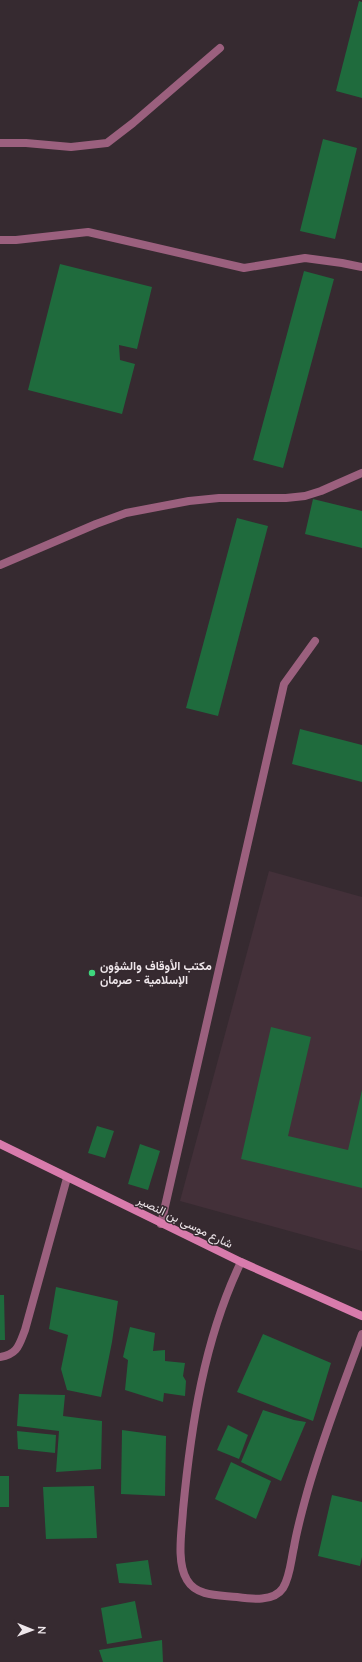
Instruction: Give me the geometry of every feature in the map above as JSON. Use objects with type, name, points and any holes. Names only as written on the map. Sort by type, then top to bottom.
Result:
[{"type":"street","points":[[0,143],[26,143],[71,148],[107,142],[133,123],[220,48]]},
{"type":"street","points":[[0,240],[16,240],[88,232],[244,268],[305,258],[362,267]]},
{"type":"street","points":[[0,565],[69,535],[126,513],[188,501],[219,498],[286,498],[305,496],[321,491],[362,473]]},
{"type":"street","points":[[161,1224],[284,684],[315,640]]},
{"type":"street","name":"شارع موسى بن النصير","points":[[0,1144],[161,1224],[241,1262],[362,1316]]},
{"type":"street","points":[[0,1358],[9,1356],[18,1348],[25,1330],[67,1178]]},
{"type":"street","points":[[241,1262],[224,1300],[210,1348],[199,1395],[190,1448],[180,1542],[182,1567],[186,1580],[196,1591],[209,1594],[255,1599],[272,1597],[283,1589],[314,1466],[362,1334]]},
{"type":"shaded area","points":[[269,871],[362,897],[362,1251],[180,1201]]},
{"type":"building","points":[[359,1],[362,2],[362,98],[336,91]]},
{"type":"building","points":[[323,139],[357,148],[335,239],[300,231]]},
{"type":"building","points":[[60,264],[152,287],[137,349],[119,345],[120,360],[135,364],[122,414],[28,390]]},
{"type":"building","points":[[304,271],[334,279],[283,468],[253,460]]},
{"type":"building","points":[[313,499],[362,511],[362,548],[305,534]]},
{"type":"building","points":[[237,518],[268,526],[218,716],[186,708]]},
{"type":"building","points":[[300,729],[362,745],[362,782],[292,764]]},
{"type":"building","points":[[271,1027],[311,1037],[288,1136],[348,1150],[362,1090],[362,1188],[241,1159]]},
{"type":"building","points":[[97,1126],[114,1131],[105,1158],[88,1153]]},
{"type":"building","points":[[140,1144],[160,1151],[148,1190],[128,1184]]},
{"type":"building","points":[[56,1287],[118,1301],[112,1342],[101,1397],[67,1390],[61,1369],[68,1335],[49,1329]]},
{"type":"building","points":[[0,1295],[4,1295],[5,1340],[0,1340]]},
{"type":"building","points":[[130,1327],[155,1333],[153,1351],[165,1350],[165,1361],[185,1363],[183,1376],[186,1381],[185,1396],[164,1393],[163,1402],[125,1390],[128,1360],[123,1357]]},
{"type":"building","points":[[263,1334],[331,1363],[313,1421],[237,1392]]},
{"type":"building","points":[[19,1394],[65,1395],[63,1416],[102,1421],[101,1469],[56,1472],[59,1431],[17,1426]]},
{"type":"building","points":[[263,1410],[294,1420],[306,1422],[281,1481],[241,1462]]},
{"type":"building","points":[[228,1425],[248,1435],[239,1459],[217,1450]]},
{"type":"building","points":[[122,1430],[166,1436],[165,1496],[121,1494]]},
{"type":"building","points":[[17,1431],[56,1435],[55,1453],[18,1449]]},
{"type":"building","points":[[231,1462],[271,1481],[256,1519],[215,1499]]},
{"type":"building","points":[[0,1476],[9,1476],[9,1507],[0,1507]]},
{"type":"building","points":[[94,1486],[97,1538],[46,1539],[43,1487]]},
{"type":"building","points":[[332,1495],[362,1502],[362,1557],[360,1566],[318,1556]]},
{"type":"building","points":[[148,1560],[152,1585],[119,1583],[116,1564]]},
{"type":"building","points":[[135,1601],[142,1638],[107,1644],[101,1608]]},
{"type":"building","points":[[162,1640],[163,1662],[103,1662],[99,1650]]},
{"type":"place","name":"مكتب الأوقاف والشؤون الإسلامية - صرمان","points":[[92,973]]}]
